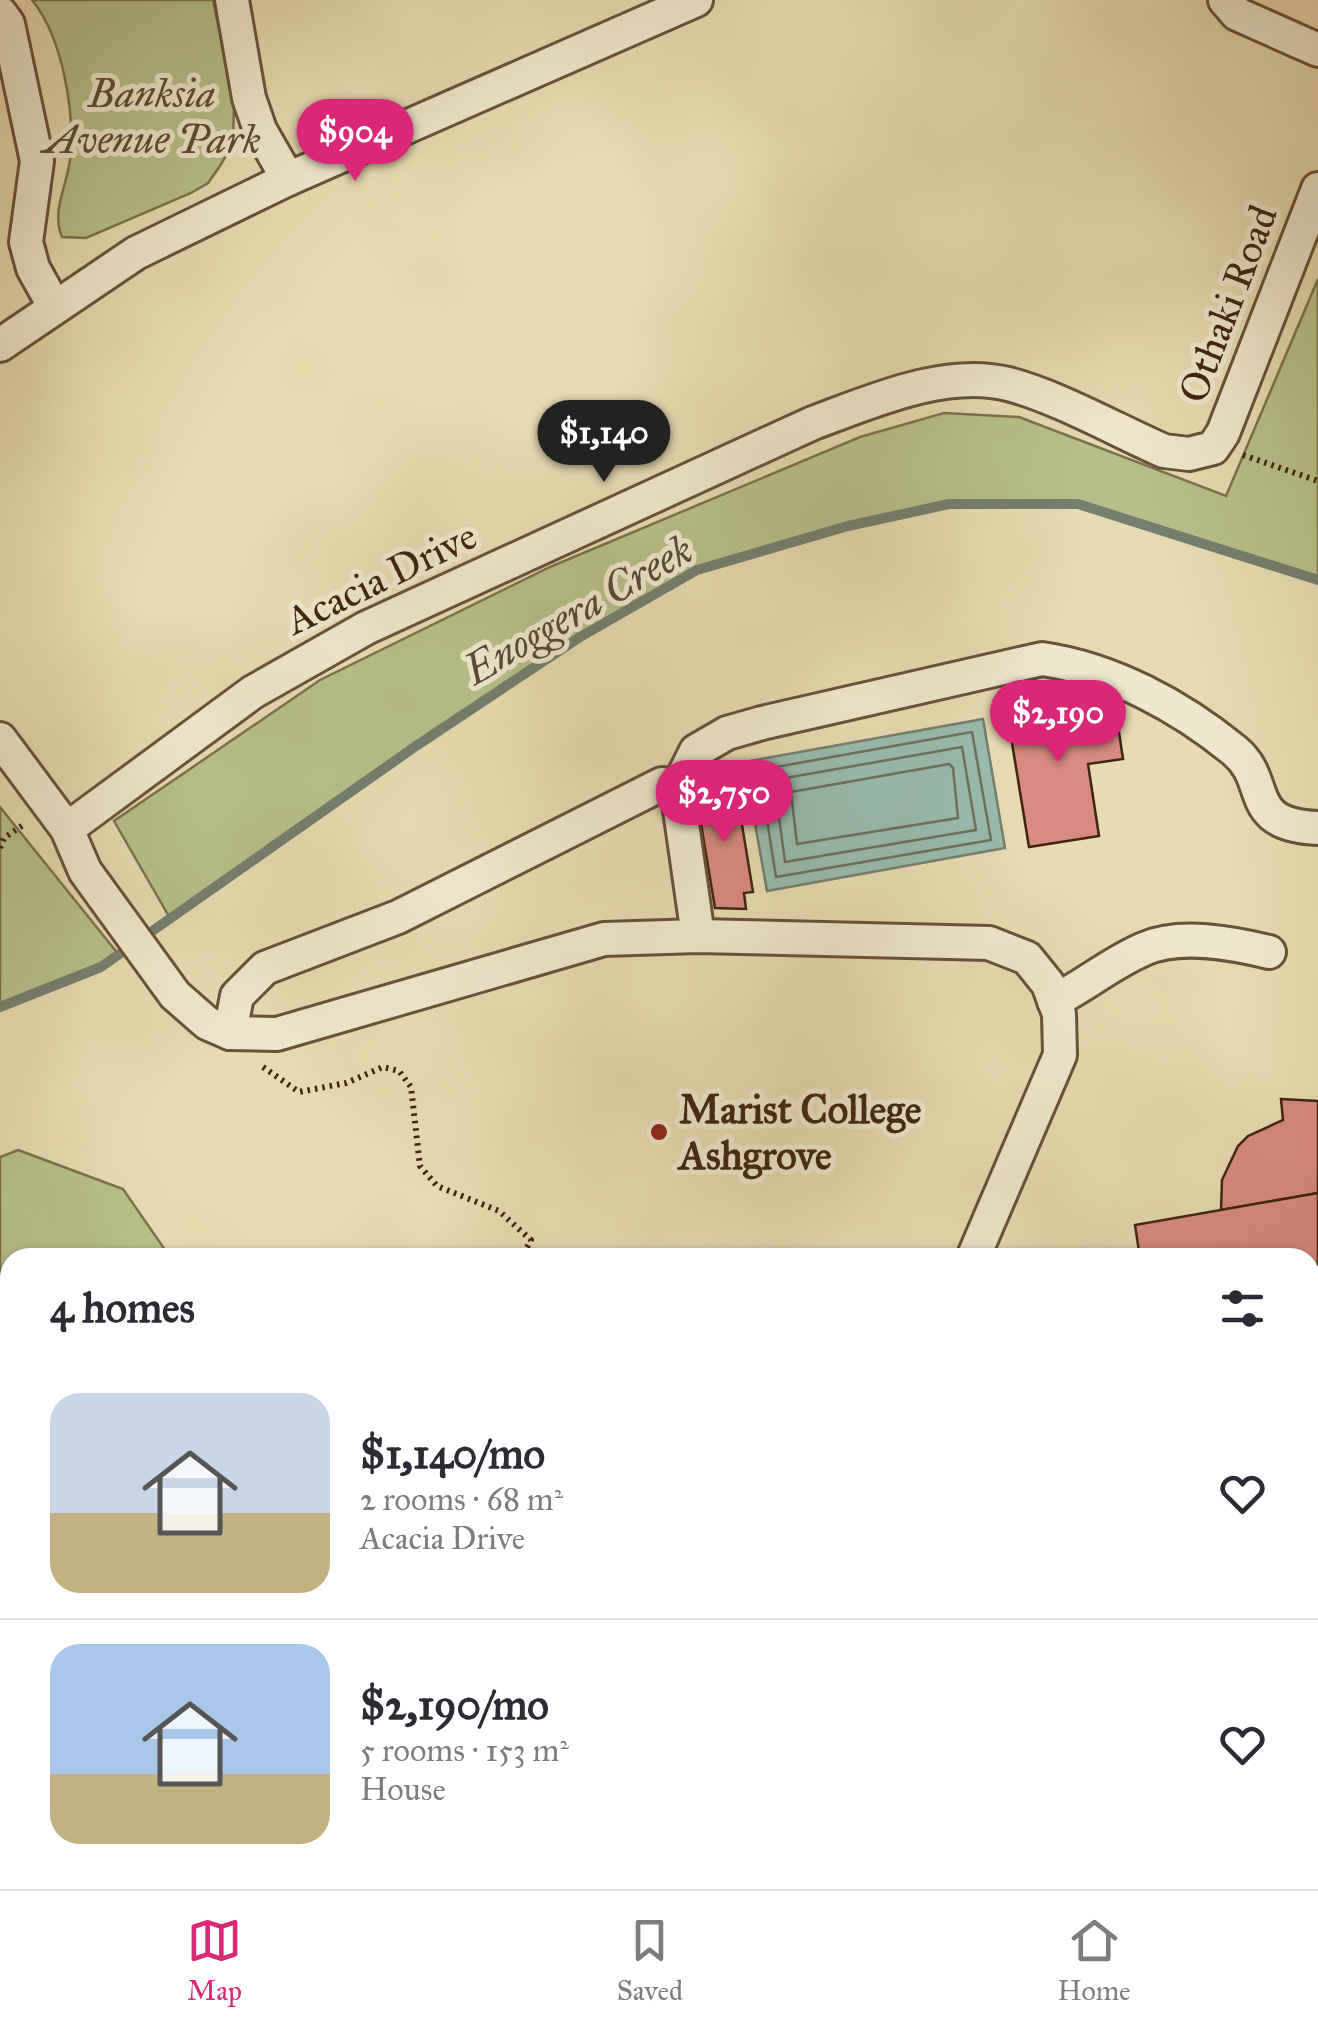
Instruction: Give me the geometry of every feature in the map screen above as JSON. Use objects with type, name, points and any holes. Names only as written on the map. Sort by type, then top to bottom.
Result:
[{"type":"street","points":[[232,0],[249,98],[260,130],[288,179]]},
{"type":"street","points":[[0,344],[136,253],[288,179],[696,0]]},
{"type":"street","points":[[1225,0],[1237,14],[1318,50]]},
{"type":"street","points":[[0,14],[8,24],[37,161],[26,242],[33,268],[54,306]]},
{"type":"street","name":"Othaki Road","points":[[1213,448],[1223,434],[1318,190]]},
{"type":"street","name":"Acacia Drive","points":[[67,829],[253,692],[366,628],[813,422],[874,400],[951,382],[1007,383],[1164,451],[1189,454],[1213,448]]},
{"type":"street","points":[[698,936],[677,790],[696,751],[726,733],[1042,659],[1076,664],[1126,682],[1192,720],[1240,754],[1258,798],[1281,822],[1318,828]]},
{"type":"street","points":[[0,739],[67,829],[86,871],[176,995],[208,1023],[230,1033],[277,1034],[604,939],[698,936],[990,944],[1027,958],[1048,984],[1060,1055],[977,1248]]},
{"type":"street","points":[[230,1033],[237,996],[265,968],[398,916],[662,784],[677,790]]},
{"type":"street","points":[[1054,1002],[1145,948],[1180,942],[1236,944],[1269,952]]},
{"type":"path","points":[[1213,448],[1265,460],[1318,480]]},
{"type":"path","points":[[254,1060],[300,1092],[346,1082],[383,1067],[399,1071],[411,1087],[420,1166],[437,1186],[499,1211],[531,1240],[527,1248]]},
{"type":"green space","name":"Banksia Avenue Park","points":[[32,0],[213,0],[234,103],[233,144],[208,183],[86,238],[62,237],[58,218],[70,160],[71,120],[59,55]]},
{"type":"green space","points":[[1318,279],[1318,580],[1078,504],[949,504],[848,526],[697,570],[580,637],[416,746],[171,920],[114,821],[320,680],[550,567],[860,437],[944,413],[1019,417],[1226,496]]},
{"type":"green space","points":[[0,807],[119,955],[101,967],[0,1007]]},
{"type":"green space","points":[[18,1150],[123,1189],[164,1248],[0,1248],[0,1157]]},
{"type":"water","points":[[983,719],[1005,848],[767,891],[744,762]]},
{"type":"building","points":[[1076,688],[1082,725],[1117,719],[1123,759],[1088,764],[1099,836],[1029,847],[1005,700]]},
{"type":"building","points":[[724,775],[728,801],[738,800],[753,892],[744,893],[746,909],[715,908],[698,806],[704,805],[700,778]]},
{"type":"building","points":[[1281,1099],[1318,1101],[1318,1193],[1221,1210],[1222,1180],[1238,1146],[1248,1136],[1283,1120]]},
{"type":"building","points":[[1318,1193],[1318,1248],[1138,1248],[1135,1225]]},
{"type":"waterway","name":"Enoggera Creek","points":[[0,1007],[101,967],[416,746],[580,637],[697,570],[848,526],[949,504],[1078,504],[1318,580]]},
{"type":"place","name":"Marist College Ashgrove","points":[[659,1132]]}]
